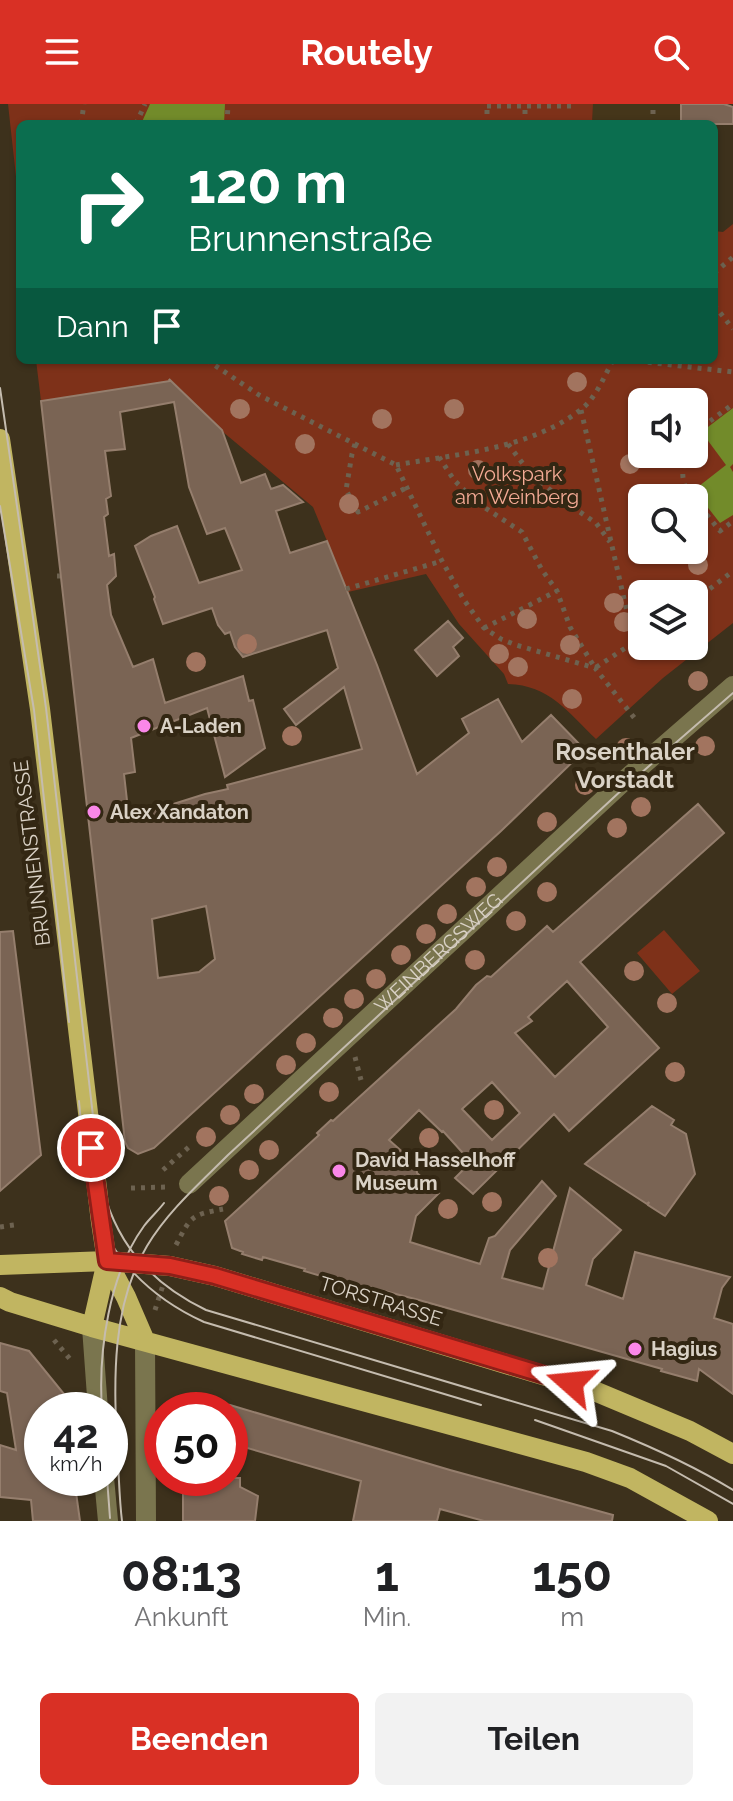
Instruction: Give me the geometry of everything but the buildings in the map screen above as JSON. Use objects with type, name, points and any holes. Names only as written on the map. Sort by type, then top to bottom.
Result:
[{"type":"main road","name":"BRUNNENSTRASSE","points":[[0,439],[40,709],[87,1117],[107,1261]]},
{"type":"main road","name":"TORSTRASSE","points":[[0,1265],[107,1261],[170,1266],[224,1278],[592,1390],[690,1431],[733,1454]]},
{"type":"main road","points":[[92,1327],[107,1261]]},
{"type":"main road","points":[[107,1261],[145,1341]]},
{"type":"main road","points":[[0,1297],[92,1327],[586,1462],[630,1478],[708,1521]]},
{"type":"street","name":"WEINBERGSWEG","points":[[189,1184],[625,780],[731,693]]},
{"type":"street","points":[[92,1327],[97,1392]]},
{"type":"street","points":[[145,1341],[146,1521]]},
{"type":"street","points":[[106,1496],[108,1521]]},
{"type":"path","points":[[487,105],[574,106]]},
{"type":"path","points":[[718,310],[733,329]]},
{"type":"path","points":[[213,364],[259,395],[396,465],[442,561],[484,628],[516,645],[595,668],[628,646]]},
{"type":"path","points":[[396,465],[533,437],[581,410],[611,364]]},
{"type":"path","points":[[663,364],[733,372]]},
{"type":"path","points":[[708,423],[733,404]]},
{"type":"path","points":[[581,410],[628,616]]},
{"type":"path","points":[[355,444],[346,490],[358,512],[408,487]]},
{"type":"path","points":[[508,444],[530,473],[596,523],[612,544]]},
{"type":"path","points":[[439,457],[454,480],[476,502],[522,532],[557,591],[570,627],[595,668],[636,720]]},
{"type":"path","points":[[708,516],[720,531],[733,521]]},
{"type":"path","points":[[346,589],[442,561]]},
{"type":"path","points":[[708,590],[733,571]]},
{"type":"path","points":[[484,628],[557,591]]},
{"type":"path","points":[[163,1170],[191,1145]]},
{"type":"path","points":[[131,1188],[189,1184]]},
{"type":"path","points":[[185,1227],[197,1214],[223,1209]]},
{"type":"path","points":[[0,1227],[14,1225]]},
{"type":"path","points":[[145,1341],[170,1266]]},
{"type":"path","points":[[53,1339],[70,1359]]},
{"type":"shaded area","points":[[150,104],[225,104],[224,120],[143,120]]},
{"type":"shaded area","points":[[593,104],[681,104],[681,120],[592,120]]},
{"type":"shaded area","points":[[733,408],[733,464],[730,467],[733,472],[733,515],[720,523],[708,508],[708,484],[702,484],[726,465],[708,441],[708,427]]},
{"type":"green space","points":[[8,104],[593,104],[592,120],[16,120],[16,177]]},
{"type":"green space","name":"Volkspark am Weinberg","points":[[733,224],[733,623],[708,643],[708,580],[628,580],[628,660],[686,660],[596,739],[567,710],[546,695],[535,689],[508,684],[504,674],[459,624],[426,574],[348,592],[313,507],[223,432],[172,381],[41,401],[36,364],[718,364],[718,231],[723,232]]},
{"type":"green space","points":[[664,930],[700,971],[672,994],[637,953]]},
{"type":"tram line","points":[[0,388],[46,708],[100,1177],[106,1200],[124,1239],[150,1272],[185,1299],[206,1310],[612,1431],[674,1458],[733,1490]]},
{"type":"tram line","points":[[0,506],[34,710],[69,1022]]},
{"type":"tram line","points":[[122,1521],[116,1423],[117,1344],[135,1269],[155,1233],[184,1198],[228,1155],[625,787],[733,693]]},
{"type":"tram line","points":[[79,1101],[87,1175],[99,1220],[120,1257],[166,1301],[204,1322],[481,1405]]},
{"type":"tram line","points":[[101,1392],[104,1339],[114,1290],[132,1245],[164,1203]]},
{"type":"tram line","points":[[535,1420],[666,1466],[733,1504]]},
{"type":"tram line","points":[[108,1496],[110,1518]]},
{"type":"place","name":"A-Laden","points":[[144,726]]},
{"type":"place","name":"Alex Xandaton","points":[[94,812]]},
{"type":"place","name":"David Hasselhoff Museum","points":[[339,1171]]},
{"type":"place","name":"Hagius","points":[[635,1349]]},
{"type":"district","name":"Rosenthaler Vorstadt","points":[[625,765]]},
{"type":"route","points":[[91,1148],[107,1261],[170,1266],[215,1276],[571,1383]]}]
